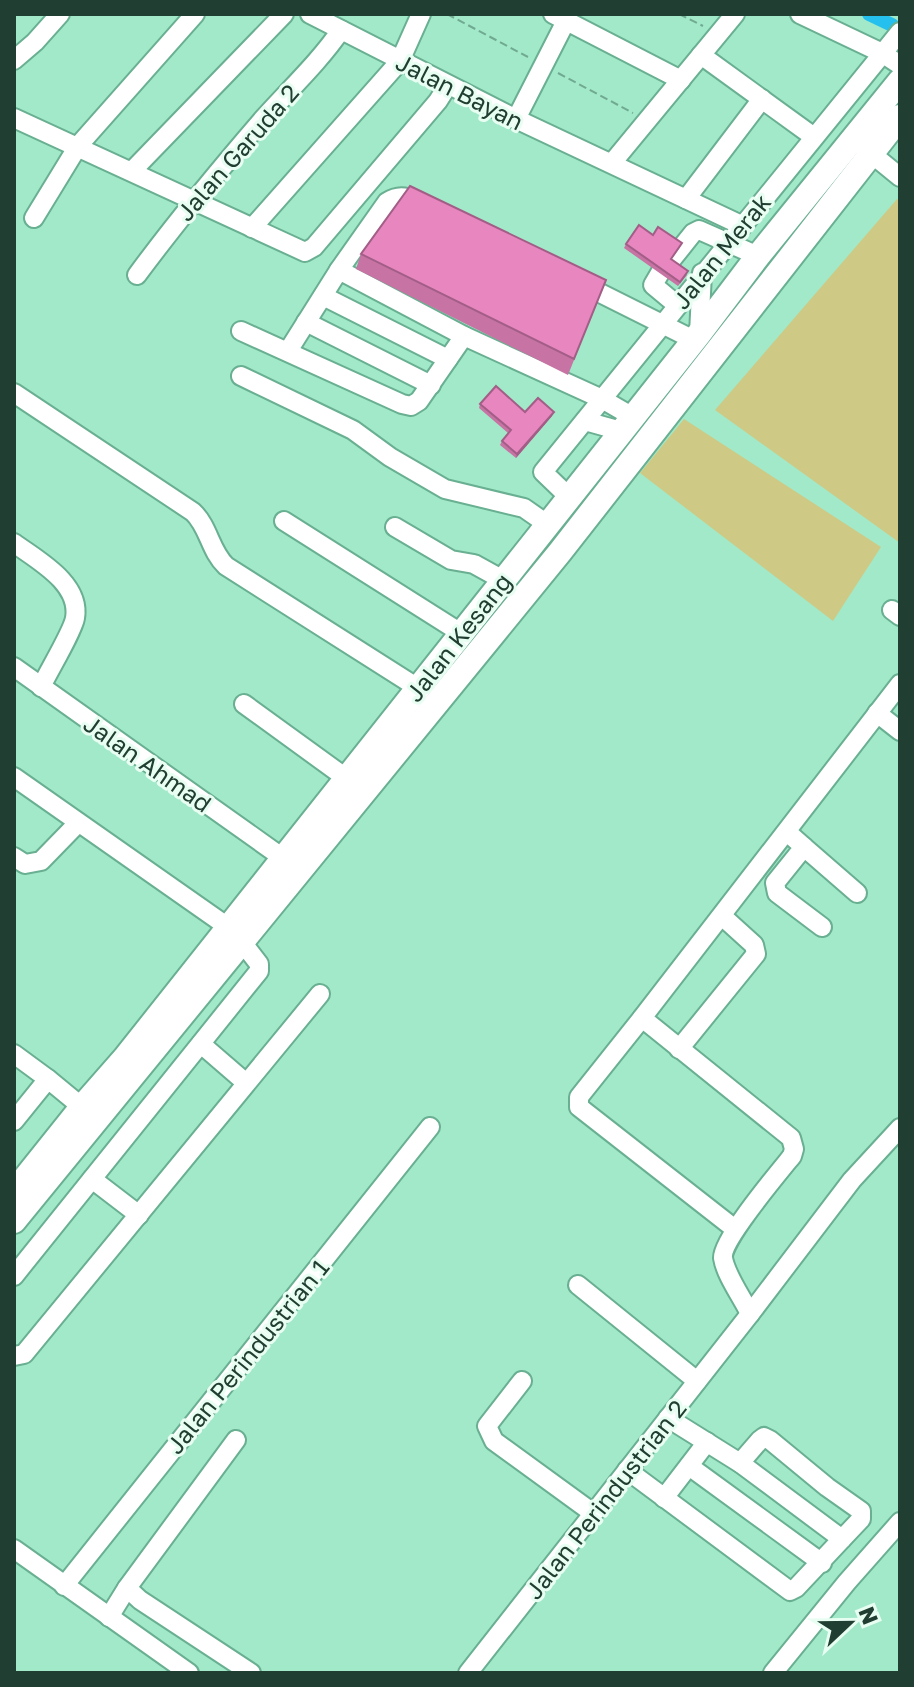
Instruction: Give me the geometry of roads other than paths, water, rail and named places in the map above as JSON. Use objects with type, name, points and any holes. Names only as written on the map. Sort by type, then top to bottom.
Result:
[{"type":"main road","name":"Jalan Kesang","points":[[14,1221],[560,552],[862,146],[900,81]]},
{"type":"main road","name":"Jalan Kesang","points":[[14,1192],[125,1058],[242,943],[283,858],[758,256],[862,146],[900,117]]},
{"type":"street","points":[[14,60],[60,14]]},
{"type":"street","points":[[34,218],[78,146],[195,14]]},
{"type":"street","points":[[132,171],[284,14]]},
{"type":"street","name":"Jalan Bayan","points":[[310,14],[516,119],[741,225]]},
{"type":"street","points":[[252,228],[400,61],[421,14]]},
{"type":"street","points":[[612,163],[735,14]]},
{"type":"street","points":[[800,14],[882,53],[900,65]]},
{"type":"street","points":[[516,119],[560,17],[681,80]]},
{"type":"street","name":"Jalan Garuda 2","points":[[137,275],[194,202],[341,30]]},
{"type":"street","name":"Jalan Merak","points":[[569,497],[543,472],[900,32]]},
{"type":"street","points":[[701,55],[814,137]]},
{"type":"street","points":[[14,118],[305,252],[314,247],[438,101],[448,85]]},
{"type":"street","points":[[686,199],[762,99]]},
{"type":"street","points":[[862,146],[900,177]]},
{"type":"street","points":[[288,351],[387,202],[404,196],[432,210]]},
{"type":"street","points":[[677,305],[653,285],[696,231],[758,256]]},
{"type":"street","points":[[339,270],[464,336],[602,399],[627,424]]},
{"type":"street","points":[[561,274],[697,337],[702,273]]},
{"type":"street","points":[[323,296],[448,359]]},
{"type":"street","points":[[306,322],[431,385]]},
{"type":"street","points":[[241,331],[411,406],[419,401],[464,336]]},
{"type":"street","points":[[241,376],[353,430],[390,457],[445,489],[524,508],[547,524]]},
{"type":"street","points":[[14,393],[193,512],[204,525],[219,560],[226,566],[418,688]]},
{"type":"street","points":[[585,421],[627,424]]},
{"type":"street","points":[[284,521],[461,633]]},
{"type":"street","points":[[395,527],[451,560],[474,564],[503,580]]},
{"type":"street","points":[[14,543],[59,576],[69,589],[73,602],[75,618],[41,687]]},
{"type":"street","name":"Jalan Ahmad","points":[[14,667],[283,858]]},
{"type":"street","points":[[735,1229],[579,1107],[579,1097],[900,684]]},
{"type":"street","points":[[244,704],[346,778]]},
{"type":"street","points":[[877,713],[900,731]]},
{"type":"street","points":[[14,777],[242,943],[259,964],[259,971],[14,1276]]},
{"type":"street","points":[[14,857],[25,864],[41,861],[78,823]]},
{"type":"street","points":[[787,832],[857,893]]},
{"type":"street","points":[[804,847],[775,883],[775,888],[777,893],[822,927]]},
{"type":"street","points":[[679,1049],[756,954],[754,945],[722,916]]},
{"type":"street","points":[[14,1356],[24,1354],[320,994]]},
{"type":"street","points":[[642,1018],[794,1143],[792,1156],[735,1229],[723,1251],[746,1319]]},
{"type":"street","points":[[201,1044],[245,1082]]},
{"type":"street","points":[[14,1054],[82,1107]]},
{"type":"street","points":[[14,1121],[48,1079]]},
{"type":"street","name":"Jalan Perindustrian 1","points":[[64,1586],[430,1127]]},
{"type":"street","name":"Jalan Perindustrian 2","points":[[468,1673],[852,1180],[900,1128]]},
{"type":"street","points":[[92,1179],[139,1215]]},
{"type":"street","points":[[578,1285],[697,1381]]},
{"type":"street","points":[[522,1381],[487,1426],[489,1434],[494,1441],[593,1513]]},
{"type":"street","points":[[668,1418],[740,1463],[842,1539]]},
{"type":"street","points":[[627,1470],[790,1591],[822,1563],[861,1519],[861,1511],[764,1437],[740,1463]]},
{"type":"street","points":[[109,1617],[236,1440]]},
{"type":"street","points":[[664,1498],[707,1442]]},
{"type":"street","points":[[689,1466],[822,1563]]},
{"type":"street","points":[[773,1673],[900,1522]]},
{"type":"street","points":[[14,1549],[189,1673]]},
{"type":"street","points":[[127,1588],[140,1600],[251,1673]]},
{"type":"waterway","points":[[869,14],[892,25]]}]
